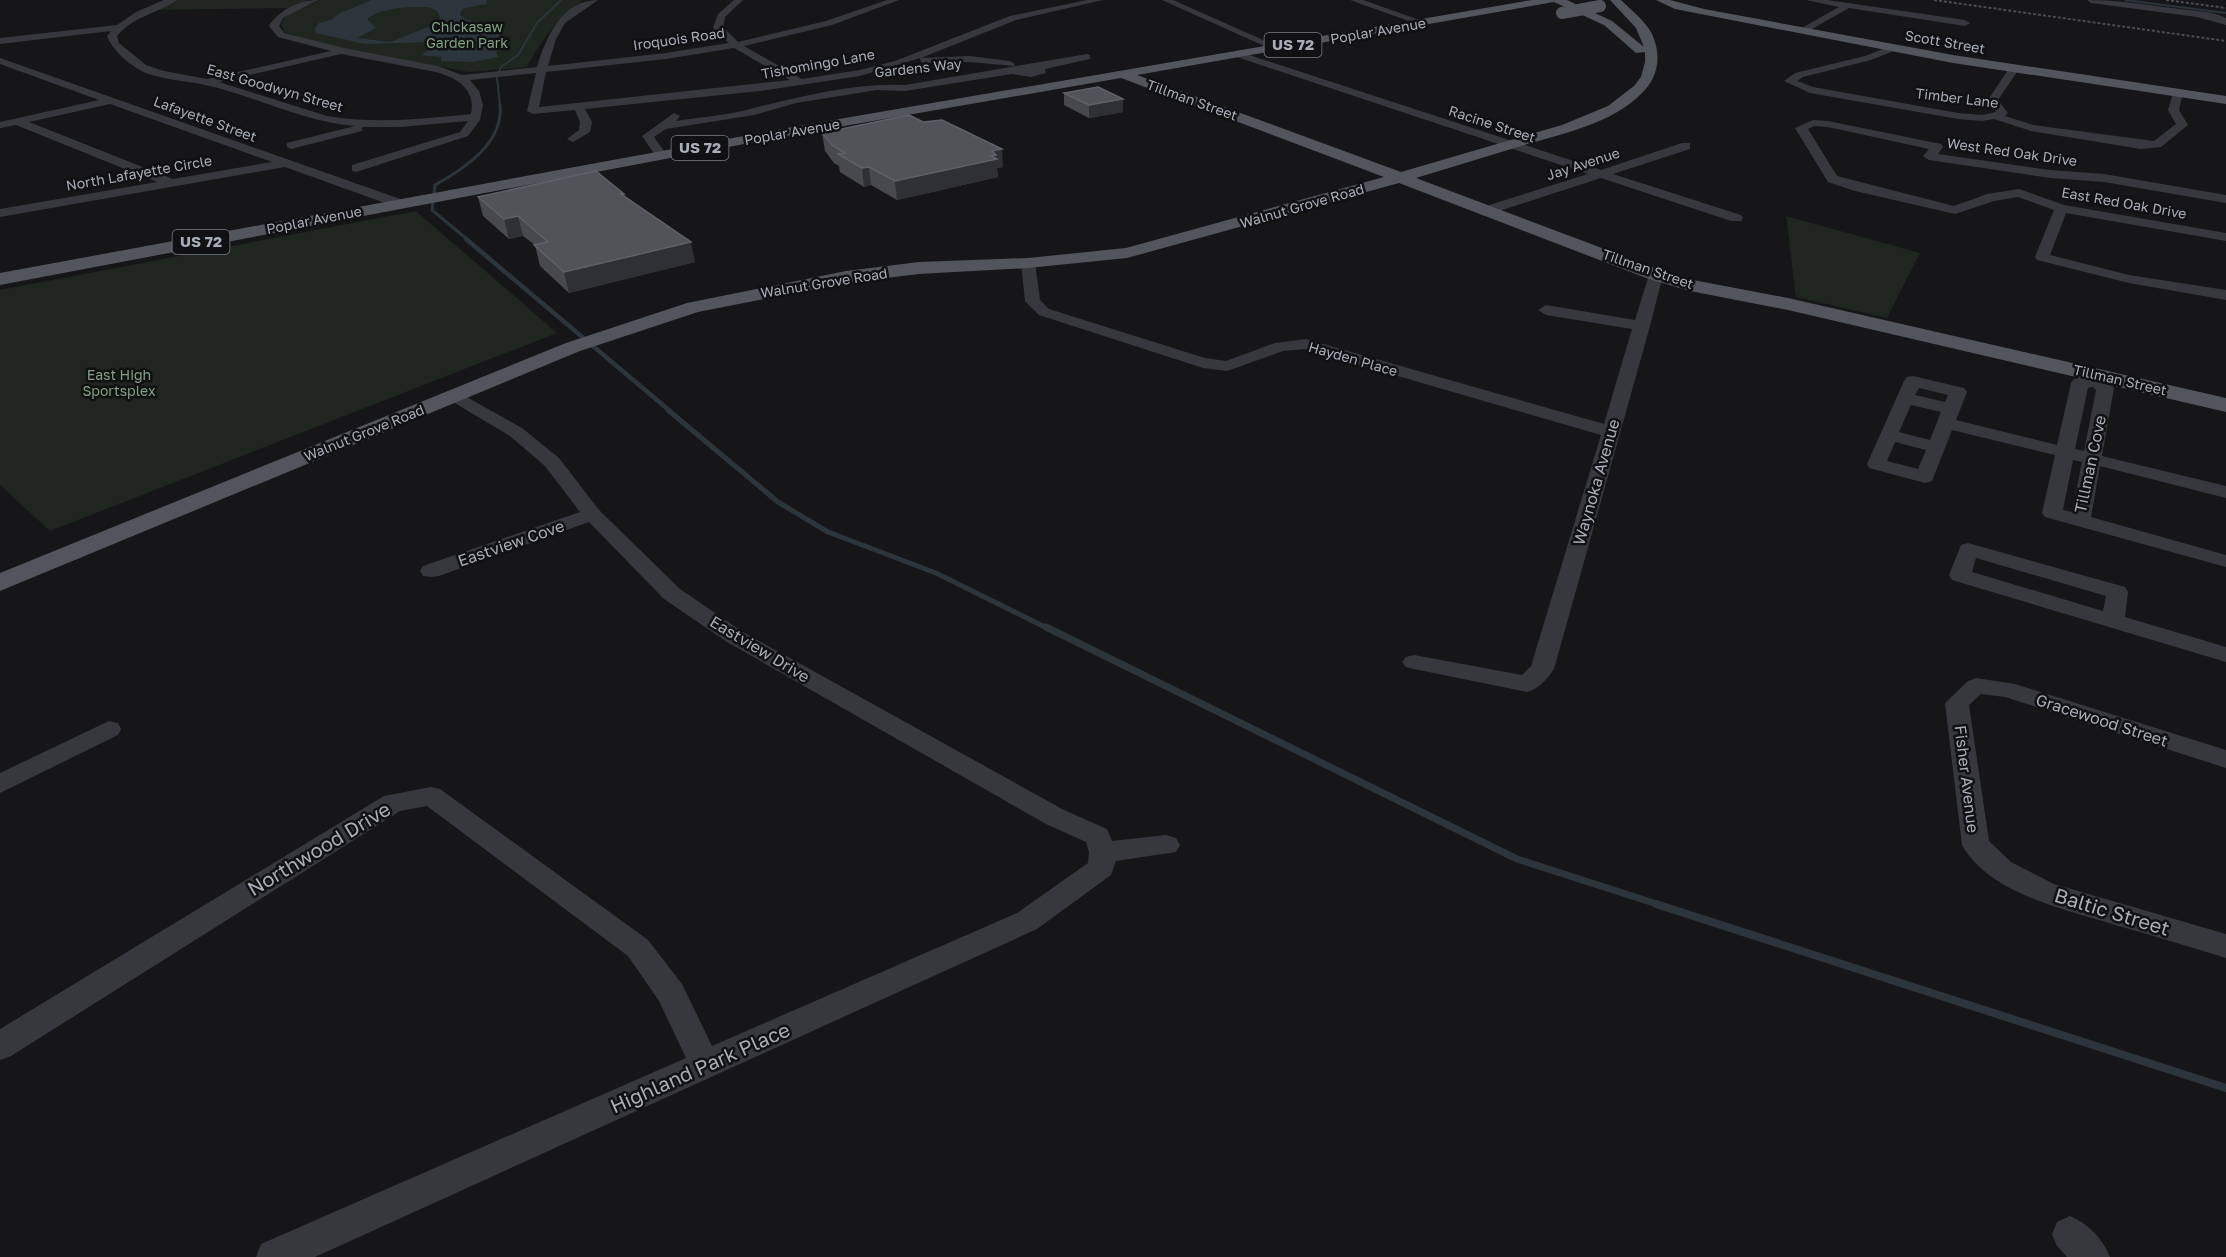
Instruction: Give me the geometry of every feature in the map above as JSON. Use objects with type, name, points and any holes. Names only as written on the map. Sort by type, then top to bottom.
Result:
[{"type":"main road","name":"US 72","points":[[1423,23],[1483,0]]},
{"type":"main road","points":[[1547,11],[1551,0]]},
{"type":"main road","points":[[1558,0],[1608,23],[1650,59]]},
{"type":"main road","name":"US 72","points":[[1423,23],[1600,6],[1614,0]]},
{"type":"main road","points":[[1614,0],[1642,29],[1650,44],[1650,59]]},
{"type":"main road","name":"Scott Street","points":[[1661,0],[1675,6],[1893,48],[2014,69],[2226,99]]},
{"type":"main road","name":"Poplar Avenue","points":[[0,279],[661,155],[1423,23]]},
{"type":"main road","name":"Walnut Grove Road","points":[[0,583],[600,336],[694,307],[846,277],[919,268],[1028,263],[1127,253],[1186,239],[1400,178],[1603,114],[1632,97],[1649,77],[1650,59]]},
{"type":"main road","name":"Tillman Street","points":[[1124,75],[1656,275],[1690,285],[1788,304],[2096,378],[2226,405]]},
{"type":"street","points":[[0,41],[118,28],[137,15],[173,0]]},
{"type":"street","points":[[314,0],[280,16],[274,26],[281,35],[294,40],[429,68],[460,78],[475,92],[479,102],[475,117],[464,134],[356,168]]},
{"type":"street","points":[[541,70],[562,20],[594,0]]},
{"type":"street","points":[[739,0],[721,16],[718,28],[736,45],[800,82]]},
{"type":"street","name":"Iroquois Road","points":[[460,78],[736,45],[829,23],[895,0]]},
{"type":"street","name":"Tishomingo Lane","points":[[541,70],[533,111],[800,82],[860,73],[899,63],[1013,18],[1091,0]]},
{"type":"street","points":[[1166,0],[1276,48]]},
{"type":"street","points":[[1354,0],[1423,23]]},
{"type":"street","points":[[1810,0],[1965,23]]},
{"type":"street","points":[[2091,0],[2197,14],[2219,18],[2226,22]]},
{"type":"street","points":[[1803,31],[1847,6]]},
{"type":"street","name":"East Goodwyn Street","points":[[118,28],[112,36],[115,44],[142,67],[162,74],[208,82],[325,119],[374,125]]},
{"type":"street","name":"Timber Lane","points":[[1893,48],[1868,58],[1799,75],[1789,81],[1810,90],[1958,116],[1982,118],[1995,116],[2031,128],[2157,146],[2165,135],[2175,132],[2182,125],[2180,118],[2173,110],[2178,93]]},
{"type":"street","points":[[208,82],[344,51]]},
{"type":"street","name":"Racine Street","points":[[1240,55],[1736,218]]},
{"type":"street","name":"Gardens Way","points":[[668,126],[754,112],[781,103],[877,87],[905,88],[1016,69],[1031,74],[1042,71],[1033,68],[1087,57]]},
{"type":"street","points":[[899,63],[939,58],[970,59],[1016,69]]},
{"type":"street","name":"Lafayette Street","points":[[0,60],[401,204]]},
{"type":"street","points":[[921,68],[938,73],[962,91]]},
{"type":"street","points":[[1995,116],[2002,113],[1993,100],[2014,69]]},
{"type":"street","points":[[812,86],[850,106]]},
{"type":"street","points":[[661,155],[648,136],[654,130],[668,126],[672,122],[671,118],[710,93]]},
{"type":"street","points":[[0,125],[109,100]]},
{"type":"street","points":[[573,139],[584,132],[586,122],[579,107]]},
{"type":"street","points":[[291,146],[374,125],[475,117]]},
{"type":"street","points":[[17,121],[171,183]]},
{"type":"street","name":"West Red Oak Drive","points":[[1832,179],[1801,129],[1813,123],[1828,124],[1937,147],[1929,156],[2050,174],[2104,178],[2226,199]]},
{"type":"street","name":"Jay Avenue","points":[[1488,210],[1686,146]]},
{"type":"street","name":"North Lafayette Circle","points":[[0,213],[284,163]]},
{"type":"street","name":"East Red Oak Drive","points":[[1832,179],[1860,188],[1955,210],[1992,197],[2127,182]]},
{"type":"street","name":"East Red Oak Drive","points":[[2019,193],[2061,208],[2226,237]]},
{"type":"street","points":[[2061,208],[2042,256],[2129,279],[2226,295]]},
{"type":"street","name":"Hayden Place","points":[[1028,263],[1033,301],[1044,312],[1203,363],[1227,366],[1281,346],[1306,344],[1611,432]]},
{"type":"street","name":"Waynoka Avenue","points":[[1414,662],[1527,684],[1542,669],[1656,275]]},
{"type":"street","points":[[1546,310],[1642,326]]},
{"type":"street","name":"Tillman Cove","points":[[2096,378],[2105,388],[2079,520],[2052,513],[2080,383],[2096,378]]},
{"type":"street","points":[[1913,381],[1958,392],[1948,416],[1925,477],[1876,464],[1913,381]]},
{"type":"street","name":"Eastview Drive","points":[[454,395],[516,432],[552,462],[592,514],[672,594],[735,637],[1055,817],[1097,836],[1102,852]]},
{"type":"street","points":[[1948,416],[2065,452],[2226,492]]},
{"type":"street","points":[[2070,429],[2097,435]]},
{"type":"street","points":[[1889,435],[1936,447]]},
{"type":"street","name":"Eastview Cove","points":[[431,571],[592,514]]},
{"type":"street","points":[[2079,520],[2226,561]]},
{"type":"street","points":[[2113,620],[2117,592],[1968,549],[1960,575],[2226,655]]},
{"type":"street","name":"Gracewood Street","points":[[1976,686],[2007,689],[2226,759]]},
{"type":"street","name":"Fisher Avenue","points":[[1976,686],[1957,703],[1976,845],[2001,869]]},
{"type":"street","points":[[0,784],[109,729]]},
{"type":"street","name":"Northwood Drive","points":[[0,1046],[393,803],[431,796],[638,948],[671,993],[705,1065]]},
{"type":"street","points":[[1102,852],[1166,845]]},
{"type":"street","name":"Highland Park Place","points":[[274,1257],[1027,921],[1101,868],[1102,852]]},
{"type":"street","name":"Baltic Street","points":[[2001,869],[2045,892],[2226,946]]},
{"type":"green space","points":[[178,0],[309,0],[288,8],[151,10]]},
{"type":"green space","name":"Chickasaw Garden Park","points":[[319,0],[583,0],[565,14],[551,30],[527,67],[469,72],[315,43],[284,32],[281,23],[287,15]]},
{"type":"green space","name":"East High Sportsplex","points":[[416,211],[557,333],[50,531],[0,485],[0,290]]},
{"type":"green space","points":[[1786,216],[1920,253],[1887,318],[1796,297]]},
{"type":"shaded area","points":[[372,0],[487,0],[486,4],[462,9],[460,15],[465,19],[497,29],[500,34],[498,40],[501,41],[499,44],[503,47],[496,52],[498,57],[473,62],[441,61],[441,57],[421,55],[432,48],[430,47],[434,44],[430,42],[365,44],[316,33],[315,28],[319,23],[333,19],[338,14]],"holes":[[[426,7],[437,11],[441,22],[390,42],[357,38],[376,28],[367,19],[373,15],[388,10]]]},
{"type":"building","points":[[1098,87],[1123,99],[1089,105],[1064,93]]},
{"type":"building","points":[[909,115],[923,122],[942,120],[1002,149],[992,151],[996,155],[991,156],[997,159],[895,181],[869,167],[862,168],[838,154],[845,153],[832,145],[822,133]]},
{"type":"building","points":[[596,171],[624,194],[621,194],[691,242],[564,272],[534,245],[548,242],[518,216],[504,219],[478,197]]},
{"type":"waterway","points":[[500,106],[497,77],[501,67],[518,55],[537,23],[561,0]]},
{"type":"waterway","points":[[2125,0],[2226,13]]},
{"type":"waterway","points":[[468,240],[432,210],[435,185],[469,163],[489,143],[500,119],[500,106]]},
{"type":"waterway","points":[[466,239],[670,411]]},
{"type":"waterway","points":[[668,410],[778,502],[828,532],[936,573],[1049,629]]},
{"type":"waterway","points":[[1046,627],[1517,859],[1660,905]]},
{"type":"waterway","points":[[1656,904],[2226,1088]]},
{"type":"railway","points":[[1934,0],[2226,41]]},
{"type":"railway","points":[[2166,0],[2226,8]]}]
